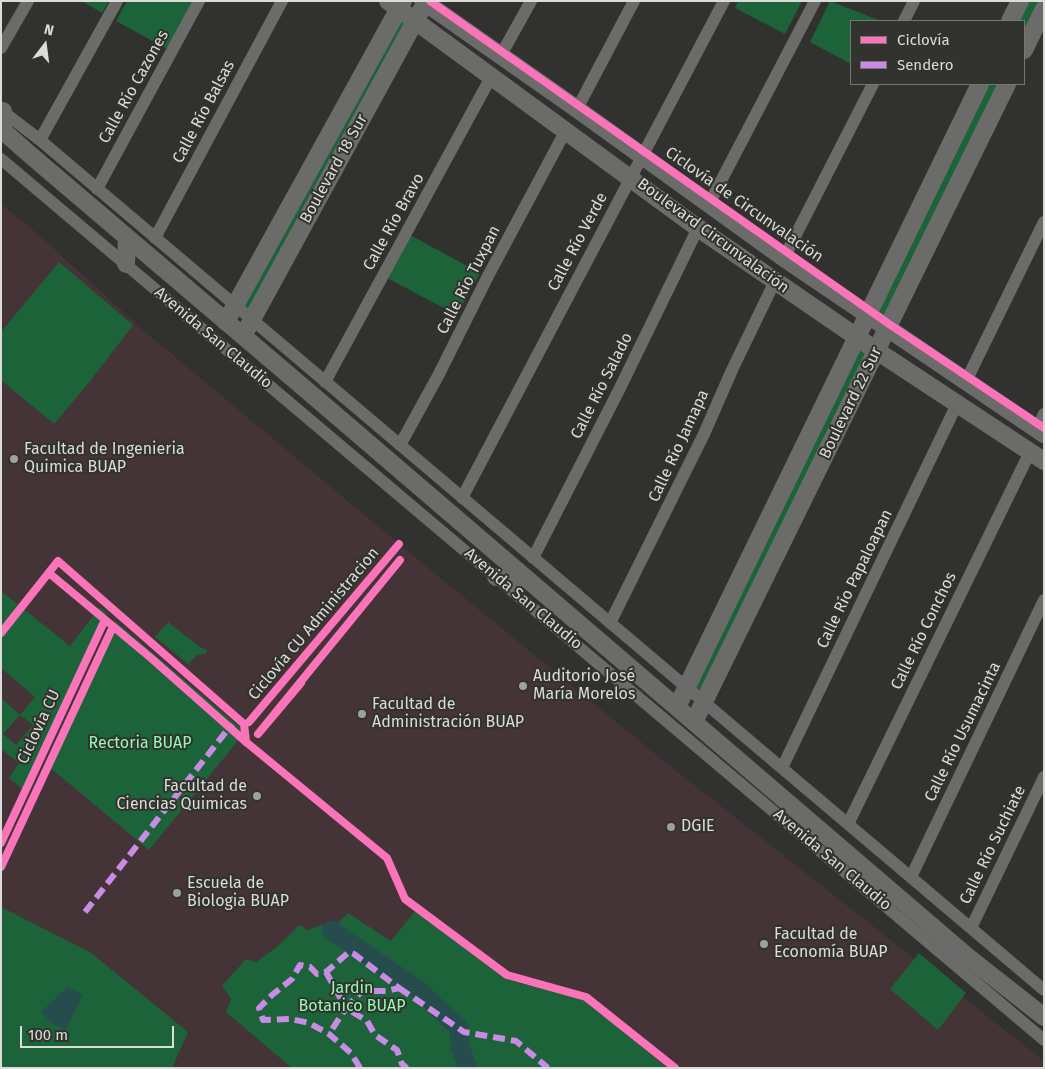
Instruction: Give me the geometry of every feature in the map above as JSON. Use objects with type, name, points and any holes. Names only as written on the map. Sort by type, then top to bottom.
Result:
[{"type":"street","points":[[1,48],[28,1]]},
{"type":"street","points":[[34,147],[117,1]]},
{"type":"street","name":"Calle Río Cazones","points":[[97,189],[199,1]]},
{"type":"street","name":"Calle Río Balsas","points":[[155,238],[282,1]]},
{"type":"street","points":[[500,55],[531,1]]},
{"type":"street","points":[[577,109],[634,1]]},
{"type":"street","name":"Calle Río Verde","points":[[462,498],[641,155],[724,1]]},
{"type":"street","points":[[709,204],[815,1]]},
{"type":"street","points":[[904,20],[914,1]]},
{"type":"street","points":[[1010,20],[1020,1]]},
{"type":"street","name":"Boulevard Circunvalación","points":[[424,2],[868,316],[966,382],[1041,426]]},
{"type":"street","name":"Boulevard 18 Sur","points":[[243,336],[416,20],[424,2]]},
{"type":"street","name":"Boulevard Circunvalación","points":[[397,4],[491,77],[698,228],[876,351],[1037,457]]},
{"type":"street","name":"Boulevard 18 Sur","points":[[226,322],[397,4]]},
{"type":"street","points":[[1025,48],[1044,9]]},
{"type":"street","name":"Calle Río Bravo","points":[[325,382],[491,77]]},
{"type":"street","points":[[784,258],[871,85]]},
{"type":"street","name":"Boulevard 22 Sur","points":[[678,707],[980,85]]},
{"type":"street","name":"Boulevard 22 Sur","points":[[694,722],[1007,85]]},
{"type":"street","name":"Avenida San Claudio","points":[[2,123],[97,189],[911,878],[1042,983]]},
{"type":"street","name":"Avenida San Claudio","points":[[2,123],[34,147],[127,238],[678,707],[968,957],[1044,1017]]},
{"type":"street","name":"Calle Río Tuxpan","points":[[400,445],[566,130]]},
{"type":"street","name":"Avenida San Claudio","points":[[1,159],[1044,1040]]},
{"type":"street","points":[[966,382],[1044,222]]},
{"type":"street","name":"Calle Río Salado","points":[[533,558],[619,390],[698,228]]},
{"type":"street","points":[[126,264],[127,238]]},
{"type":"street","name":"Calle Río Jamapa","points":[[610,623],[704,434],[732,370],[775,281]]},
{"type":"street","name":"Calle Río Papaloapan","points":[[782,768],[957,404]]},
{"type":"street","name":"Calle Río Conchos","points":[[848,824],[1037,457]]},
{"type":"street","points":[[496,578],[524,577]]},
{"type":"street","points":[[731,598],[750,608]]},
{"type":"street","name":"Calle Río Usumacinta","points":[[911,878],[1044,600]]},
{"type":"street","name":"Calle Río Suchiate","points":[[971,928],[1044,777]]},
{"type":"shaded area","points":[[1,204],[39,235],[142,329],[399,544],[669,765],[1044,1061],[1044,1068],[1,1068]]},
{"type":"green space","points":[[82,1],[109,1],[102,13]]},
{"type":"green space","points":[[127,1],[193,1],[167,49],[116,21]]},
{"type":"green space","points":[[738,1],[802,1],[785,34],[735,8]]},
{"type":"green space","points":[[830,1],[878,20],[850,20],[850,63],[810,42]]},
{"type":"green space","points":[[1020,1],[1044,1],[1025,48],[1025,20],[1010,20]]},
{"type":"green space","points":[[397,10],[415,23],[251,319],[235,306]]},
{"type":"green space","points":[[980,85],[1007,85],[887,330],[869,317]]},
{"type":"green space","points":[[410,235],[480,273],[457,315],[387,278]]},
{"type":"green space","points":[[59,262],[133,325],[54,424],[1,380],[1,332]]},
{"type":"green space","points":[[860,334],[878,347],[704,702],[687,688]]},
{"type":"green space","points":[[1,591],[70,646],[100,607],[107,614],[25,791],[9,778],[19,763],[1,749],[1,698],[20,715],[35,697],[1,668]],"holes":[[[20,715],[33,725],[16,745],[3,734]]]},
{"type":"green space","name":"Rectoria BUAP","points":[[115,621],[245,732],[149,850],[48,766]]},
{"type":"green space","points":[[168,622],[201,648],[206,649],[207,653],[197,655],[188,664],[155,637]]},
{"type":"green space","points":[[1,907],[90,952],[188,1032],[172,1068],[1,1068]]},
{"type":"green space","name":"Jardin Botanico BUAP","points":[[416,910],[511,981],[585,999],[667,1068],[292,1068],[226,1012],[231,999],[222,986],[246,959],[256,962],[278,946],[299,925],[308,930],[322,925],[331,930],[348,913],[391,941]]},
{"type":"green space","points":[[919,953],[966,993],[938,1030],[890,989]]},
{"type":"water","points":[[67,987],[83,994],[66,1030],[53,1024],[41,1012]]},
{"type":"waterway","points":[[331,930],[419,990],[459,1027],[460,1047],[468,1068]]},
{"type":"marked path","points":[[85,912],[232,724]]},
{"type":"marked path","points":[[360,1068],[351,1053],[329,1034],[309,1023],[291,1019],[263,1020],[259,1008],[292,979],[300,965],[310,967],[317,974],[326,972],[349,952],[399,988],[387,991],[362,991],[346,1008],[367,1021],[375,1035],[397,1050],[402,1064],[407,1068]]},
{"type":"marked path","points":[[326,972],[346,1008],[329,1034]]},
{"type":"marked path","points":[[399,988],[464,1032],[516,1041],[548,1068]]},
{"type":"cycle path","name":"Ciclovía de Circunvalación","points":[[430,1],[889,324],[1044,428]]},
{"type":"cycle path","name":"Ciclovía CU Administracion","points":[[249,722],[399,544]]},
{"type":"cycle path","points":[[301,683],[258,734],[400,560]]},
{"type":"cycle path","points":[[1,633],[58,561],[244,724],[246,742]]},
{"type":"cycle path","points":[[49,573],[151,658],[246,742],[387,858],[405,899],[507,975],[586,997],[675,1068]]},
{"type":"cycle path","name":"Ciclovía CU","points":[[1,843],[103,624]]},
{"type":"cycle path","points":[[1,867],[111,631]]},
{"type":"place","name":"Facultad de Ingenieria Quimica BUAP","points":[[14,459]]},
{"type":"place","name":"Auditorio José María Morelos","points":[[523,686]]},
{"type":"place","name":"Facultad de Administración BUAP","points":[[362,714]]},
{"type":"place","name":"Facultad de Ciencias Quimicas","points":[[257,796]]},
{"type":"place","name":"DGIE","points":[[671,827]]},
{"type":"place","name":"Escuela de Biologia BUAP","points":[[177,893]]},
{"type":"place","name":"Facultad de Economía BUAP","points":[[764,944]]}]
